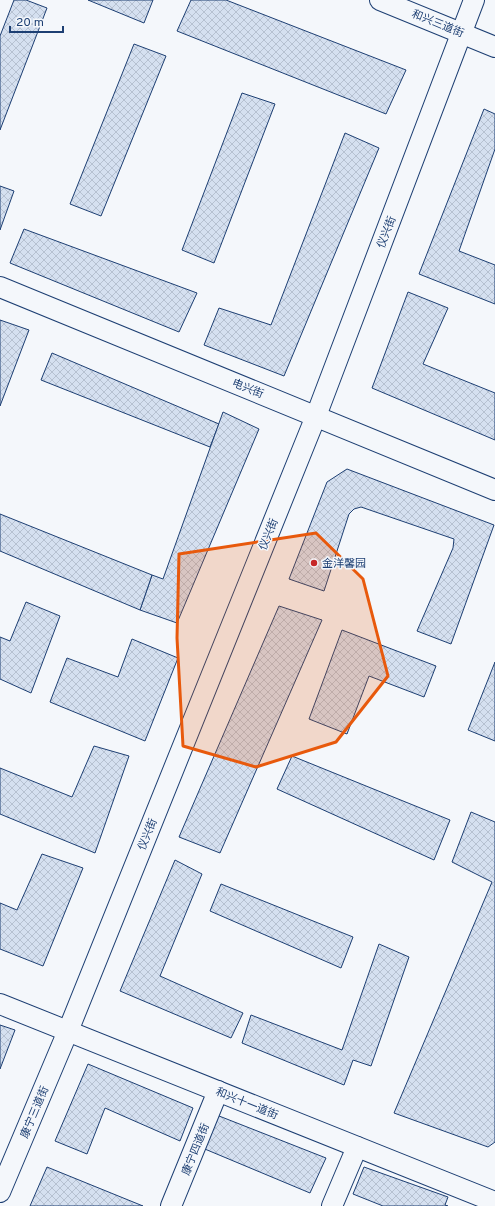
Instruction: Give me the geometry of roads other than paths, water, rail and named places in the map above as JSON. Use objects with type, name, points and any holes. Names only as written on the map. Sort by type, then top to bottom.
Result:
[{"type":"street","name":"和兴三道街","points":[[380,0],[495,47]]},
{"type":"street","name":"仪兴街","points":[[68,1031],[316,416],[474,0]]},
{"type":"street","name":"电兴街","points":[[0,287],[495,490]]},
{"type":"street","name":"和兴十一道街","points":[[0,1004],[495,1202]]},
{"type":"street","name":"康宁三道街","points":[[0,1192],[68,1031]]},
{"type":"street","name":"康宁四道街","points":[[171,1206],[218,1091]]},
{"type":"street","points":[[332,1206],[357,1147]]},
{"type":"place","name":"金洋馨园","points":[[314,563]]}]
